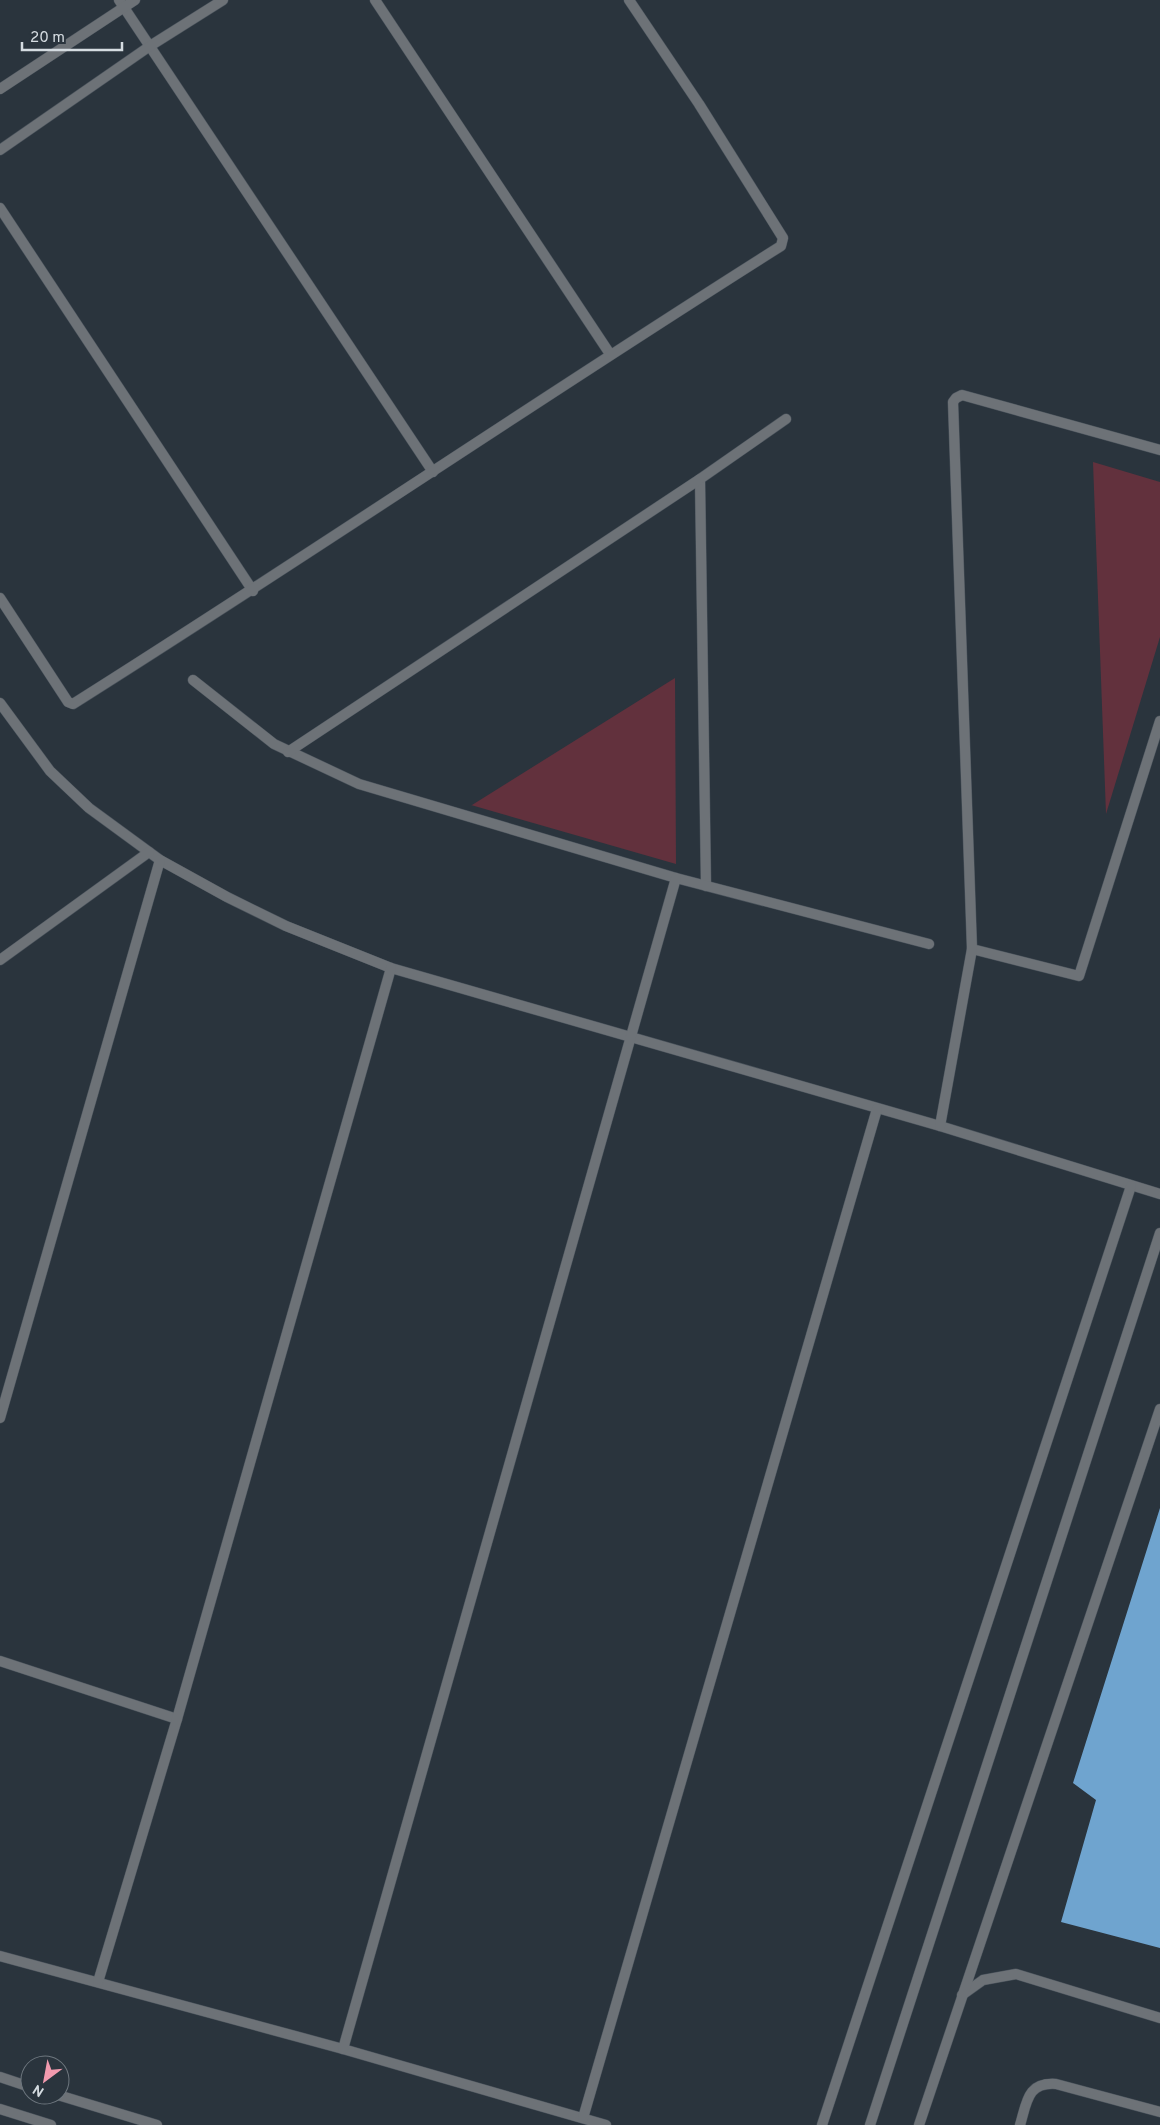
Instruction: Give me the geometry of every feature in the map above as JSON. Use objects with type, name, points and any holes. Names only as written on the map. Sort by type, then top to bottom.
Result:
[{"type":"street","points":[[0,89],[122,3],[134,0]]},
{"type":"street","points":[[0,150],[150,46],[223,0]]},
{"type":"street","points":[[375,0],[610,354]]},
{"type":"street","points":[[0,598],[68,702],[73,704],[253,591],[610,354],[781,246],[783,238],[699,104],[629,0]]},
{"type":"street","points":[[122,3],[433,472]]},
{"type":"street","points":[[0,208],[253,591]]},
{"type":"street","points":[[940,1126],[972,949],[953,402],[962,395],[1160,450]]},
{"type":"street","points":[[288,752],[700,479],[786,419]]},
{"type":"street","points":[[700,479],[706,886]]},
{"type":"street","points":[[193,680],[261,736],[288,752],[358,784],[676,878],[929,944]]},
{"type":"street","points":[[0,703],[50,771],[89,808],[160,860],[227,897],[286,926],[391,968],[940,1126],[1160,1194]]},
{"type":"street","points":[[972,949],[1079,976],[1160,721]]},
{"type":"street","points":[[0,960],[149,852]]},
{"type":"street","points":[[0,1418],[160,860]]},
{"type":"street","points":[[343,2049],[676,878]]},
{"type":"street","points":[[98,1982],[177,1719],[391,968]]},
{"type":"street","points":[[583,2118],[877,1109]]},
{"type":"street","points":[[822,2125],[1131,1186]]},
{"type":"street","points":[[870,2125],[1160,1234]]},
{"type":"street","points":[[918,2125],[1160,1409]]},
{"type":"street","points":[[0,1660],[177,1719]]},
{"type":"street","points":[[0,1956],[343,2049],[606,2125]]},
{"type":"street","points":[[962,1995],[983,1980],[1016,1974],[1160,2018]]},
{"type":"street","points":[[0,2078],[20,2083]]},
{"type":"street","points":[[1020,2125],[1034,2088],[1043,2083],[1056,2084],[1160,2112]]},
{"type":"street","points":[[70,2099],[158,2125]]},
{"type":"street","points":[[0,2109],[51,2125]]},
{"type":"shaded area","points":[[1093,462],[1160,482],[1160,637],[1106,814]]},
{"type":"shaded area","points":[[675,678],[676,864],[471,805],[472,805]]},
{"type":"building","points":[[1160,1508],[1160,1948],[1061,1922],[1096,1800],[1073,1783]]}]
